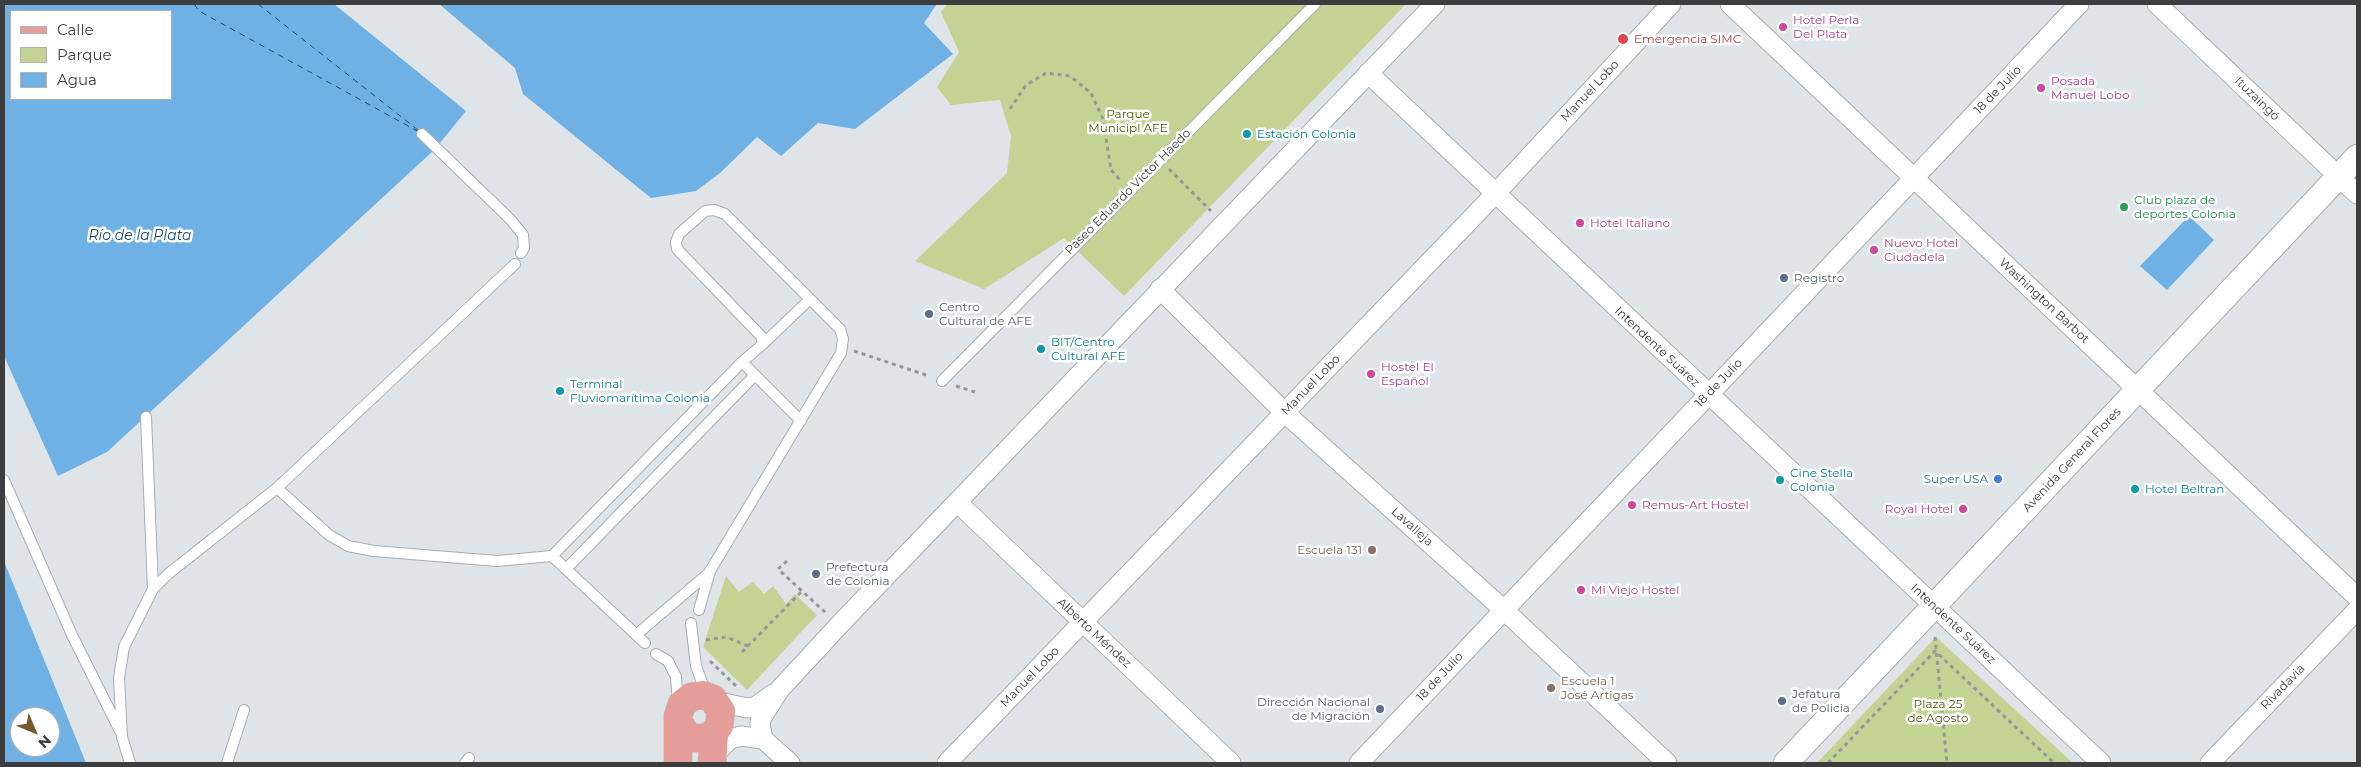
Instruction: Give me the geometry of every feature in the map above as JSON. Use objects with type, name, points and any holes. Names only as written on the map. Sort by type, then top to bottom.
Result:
[{"type":"main road","points":[[678,763],[678,718],[682,704],[698,695],[711,699],[720,708],[722,718],[713,751]]},
{"type":"main road","points":[[678,718],[683,731],[692,737],[703,738],[713,751]]},
{"type":"street","points":[[763,739],[761,719],[780,689],[1160,289],[1218,217],[1368,74],[1435,4]]},
{"type":"street","name":"Manuel Lobo","points":[[947,763],[1495,194],[1671,4]]},
{"type":"street","name":"Washington Barbot","points":[[1730,4],[2357,597]]},
{"type":"street","name":"18 de Julio","points":[[1359,763],[2079,4]]},
{"type":"street","name":"Ituzaingó","points":[[2157,4],[2357,194]]},
{"type":"street","name":"Intendente Suárez","points":[[1368,74],[2101,763]]},
{"type":"street","name":"Avenida General Flores","points":[[1786,763],[2357,157]]},
{"type":"street","name":"Lavalleja","points":[[1160,289],[1284,412],[1504,610],[1667,763]]},
{"type":"street","name":"Alberto Méndez","points":[[957,502],[1232,763]]},
{"type":"street","name":"Rivadavia","points":[[2210,763],[2357,610]]},
{"type":"street","points":[[711,699],[742,708],[755,707],[780,689]]},
{"type":"street","points":[[713,751],[730,739],[741,736],[763,739],[790,763]]},
{"type":"lane","name":"Paseo Eduardo Víctor Haedo","points":[[942,381],[1315,4]]},
{"type":"lane","points":[[422,134],[511,220],[523,234],[524,248],[521,253]]},
{"type":"lane","points":[[699,610],[710,571],[841,353],[843,339],[840,329],[725,214],[714,210],[705,212],[679,234],[676,242],[677,249],[761,336],[762,344]]},
{"type":"lane","points":[[122,737],[119,678],[124,647],[153,589],[168,574],[277,488],[515,264]]},
{"type":"lane","points":[[277,488],[329,535],[348,546],[374,552],[497,561],[552,556],[742,362],[810,298]]},
{"type":"lane","points":[[742,362],[801,421]]},
{"type":"lane","points":[[567,568],[755,375]]},
{"type":"lane","points":[[146,416],[153,589]]},
{"type":"lane","points":[[4,480],[72,635],[122,737],[130,763]]},
{"type":"lane","points":[[552,556],[645,643]]},
{"type":"lane","points":[[636,635],[710,571]]},
{"type":"lane","points":[[691,623],[697,641],[696,666],[711,699]]},
{"type":"lane","points":[[656,654],[668,661],[676,677],[678,718]]},
{"type":"lane","points":[[227,763],[244,710]]},
{"type":"path","points":[[1010,109],[1026,85],[1046,73],[1070,76],[1091,93],[1103,119],[1111,170],[1130,191]]},
{"type":"path","points":[[1160,160],[1218,217]]},
{"type":"path","points":[[1218,217],[1219,205]]},
{"type":"path","points":[[1205,219],[1218,217]]},
{"type":"path","points":[[842,346],[975,392]]},
{"type":"path","points":[[787,561],[778,569],[840,625]]},
{"type":"path","points":[[742,652],[802,591]]},
{"type":"path","points":[[818,619],[832,604]]},
{"type":"path","points":[[1934,606],[1935,651],[1947,763]]},
{"type":"path","points":[[739,688],[706,657],[697,641],[726,637],[748,646]]},
{"type":"path","points":[[1828,763],[1935,651]]},
{"type":"path","points":[[1935,651],[2054,763]]},
{"type":"green space","name":"Parque Municipl AFE","points":[[947,4],[1406,4],[1124,296],[1064,238],[984,289],[915,261],[1007,173],[1011,136],[1000,100],[951,105],[937,87],[959,52],[941,12]]},
{"type":"green space","points":[[726,576],[739,592],[753,582],[764,594],[773,586],[786,604],[795,594],[817,615],[747,690],[703,647]]},
{"type":"green space","name":"Plaza 25 de Agosto","points":[[1936,637],[1948,648],[2073,763],[1817,763]]},
{"type":"water","name":"Río de la Plata","points":[[4,4],[334,4],[466,111],[440,143],[426,130],[419,137],[433,151],[107,452],[58,476],[4,356]]},
{"type":"water","points":[[439,4],[937,4],[924,23],[953,54],[855,129],[818,123],[781,156],[757,137],[720,173],[696,191],[651,198],[523,94],[515,68]]},
{"type":"water","name":"Club plaza de deportes Colonia","points":[[2189,216],[2214,240],[2167,290],[2140,266]]},
{"type":"water","points":[[4,561],[86,763],[4,763]]},
{"type":"ferry route","points":[[194,4],[199,11],[419,132]]},
{"type":"ferry route","points":[[258,4],[418,130]]},
{"type":"place","name":"Hotel Perla Del Plata","points":[[1783,27]]},
{"type":"place","name":"Emergencia SIMC","points":[[1623,39]]},
{"type":"place","name":"Posada Manuel Lobo","points":[[2041,88]]},
{"type":"place","name":"Estación Colonia","points":[[1247,134]]},
{"type":"place","name":"Club plaza de deportes Colonia","points":[[2124,207]]},
{"type":"place","name":"Hotel Italiano","points":[[1580,223]]},
{"type":"place","name":"Nuevo Hotel Ciudadela","points":[[1874,250]]},
{"type":"place","name":"Registro","points":[[1784,278]]},
{"type":"place","name":"Centro Cultural de AFE","points":[[929,314]]},
{"type":"place","name":"BIT/Centro Cultural AFE","points":[[1041,349]]},
{"type":"place","name":"Hostel El Español","points":[[1371,374]]},
{"type":"place","name":"Terminal Fluviomarítima Colonia","points":[[560,391]]},
{"type":"place","name":"Super USA","points":[[1998,479]]},
{"type":"place","name":"Cine Stella Colonia","points":[[1780,480]]},
{"type":"place","name":"Hotel Beltran","points":[[2135,489]]},
{"type":"place","name":"Remus-Art Hostel","points":[[1632,505]]},
{"type":"place","name":"Royal Hotel","points":[[1963,509]]},
{"type":"place","name":"Escuela 131","points":[[1372,550]]},
{"type":"place","name":"Prefectura de Colonia","points":[[816,574]]},
{"type":"place","name":"Mi Viejo Hostel","points":[[1581,590]]},
{"type":"place","name":"Escuela 1 José Artigas","points":[[1551,688]]},
{"type":"place","name":"Jefatura de Policia","points":[[1782,701]]},
{"type":"place","name":"Dirección Nacional de Migración","points":[[1380,709]]}]
